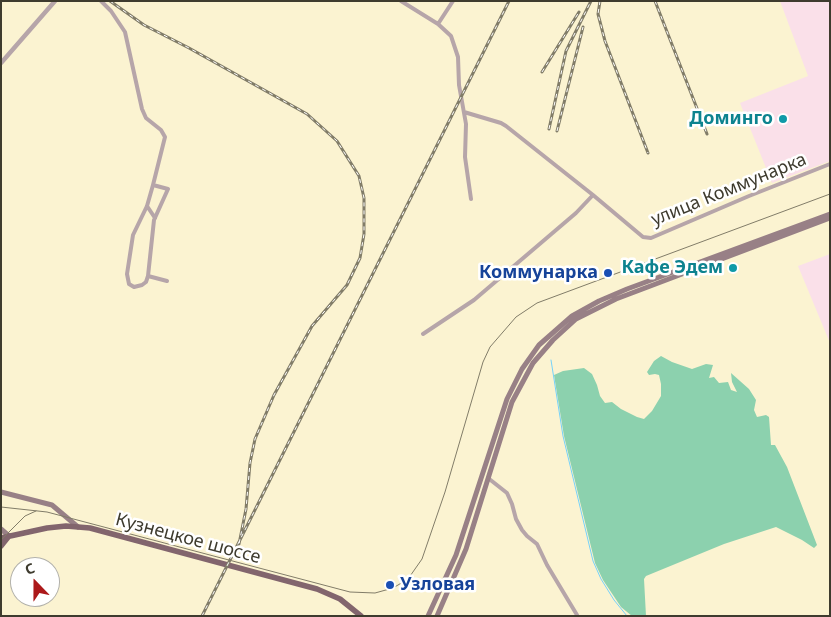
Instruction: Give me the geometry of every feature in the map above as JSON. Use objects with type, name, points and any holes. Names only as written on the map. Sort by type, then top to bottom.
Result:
[{"type":"main road","points":[[428,616],[456,555],[509,394],[522,369],[544,340],[572,316],[612,295],[830,214]]},
{"type":"main road","points":[[436,616],[463,558],[512,402],[524,377],[544,349],[576,319],[632,292],[830,218]]},
{"type":"main road","points":[[1,492],[52,505],[78,527]]},
{"type":"main road","name":"Кузнецкое шоссе","points":[[1,538],[46,528],[90,528],[317,589],[340,599],[362,616]]},
{"type":"main road","points":[[1,529],[9,536],[1,546]]},
{"type":"street","points":[[1,63],[55,1]]},
{"type":"street","points":[[102,1],[111,10],[125,32],[142,109],[146,118],[161,130],[165,137],[147,206],[132,235],[127,280],[134,287],[146,282],[155,218],[168,189],[153,185]]},
{"type":"street","points":[[401,1],[438,24],[451,36],[458,57],[459,85],[466,134],[465,157],[471,199]]},
{"type":"street","points":[[438,24],[453,1]]},
{"type":"street","name":"улица Коммунарка","points":[[464,112],[506,126],[643,237],[651,238],[830,164]]},
{"type":"street","points":[[423,334],[474,300],[576,213],[593,195]]},
{"type":"street","points":[[147,206],[155,218]]},
{"type":"street","points":[[148,276],[167,280]]},
{"type":"street","points":[[488,478],[507,493],[522,530],[537,544],[577,615]]},
{"type":"shaded area","points":[[780,1],[830,1],[830,161],[772,183],[740,103],[808,76]]},
{"type":"shaded area","points":[[830,254],[830,343],[798,266]]},
{"type":"green space","points":[[661,356],[692,369],[706,364],[713,365],[709,378],[714,377],[719,383],[728,382],[731,390],[737,392],[732,382],[731,373],[749,389],[756,400],[754,410],[757,417],[766,415],[769,417],[771,445],[775,445],[787,467],[817,545],[814,548],[776,527],[724,544],[646,576],[644,579],[646,616],[632,616],[621,607],[603,580],[595,563],[564,436],[554,375],[563,371],[584,368],[592,374],[600,396],[605,403],[612,402],[621,409],[644,419],[652,411],[661,396],[659,375],[649,375],[647,372],[654,361]]},
{"type":"waterway","points":[[551,360],[563,436],[593,561],[601,579],[627,616]]},
{"type":"tram line","points":[[1,507],[47,512],[350,592],[375,593],[393,588],[408,579],[422,559],[445,492],[483,362],[490,347],[516,317],[537,303],[830,194]]},
{"type":"tram line","points":[[1,540],[25,516],[36,511]]},
{"type":"railway","points":[[110,1],[144,25],[307,114],[337,141],[359,176],[364,198],[364,234],[360,258],[347,285],[312,326],[274,395],[255,439],[250,463],[246,509],[239,544]]},
{"type":"railway","points":[[202,616],[509,1]]},
{"type":"railway","points":[[549,129],[566,51],[591,1]]},
{"type":"railway","points":[[600,1],[598,14],[605,41],[648,153]]},
{"type":"railway","points":[[655,1],[707,134]]},
{"type":"railway","points":[[542,72],[579,12]]},
{"type":"railway","points":[[557,131],[583,27]]},
{"type":"place","name":"Доминго","points":[[783,119]]},
{"type":"place","name":"Кафе Эдем","points":[[733,268]]},
{"type":"place","name":"Коммунарка","points":[[608,273]]},
{"type":"place","name":"Узловая","points":[[390,585]]}]
